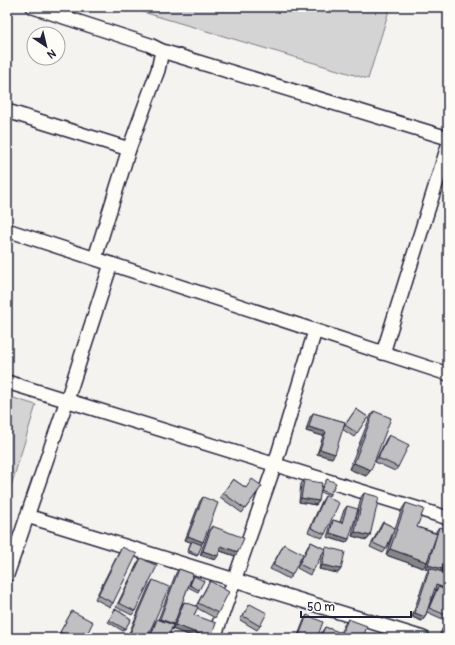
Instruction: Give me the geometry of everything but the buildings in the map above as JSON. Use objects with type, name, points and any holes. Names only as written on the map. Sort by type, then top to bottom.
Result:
[{"type":"street","points":[[33,7],[54,10],[162,51],[448,138]]},
{"type":"street","points":[[95,258],[129,150],[158,70],[162,51]]},
{"type":"street","points":[[7,111],[129,150]]},
{"type":"street","points":[[383,353],[448,146]]},
{"type":"street","points":[[7,230],[448,374]]},
{"type":"street","points":[[7,575],[23,534],[27,516],[68,400],[111,264]]},
{"type":"street","points":[[214,638],[275,464],[315,331]]},
{"type":"street","points":[[7,382],[448,518]]},
{"type":"street","points":[[27,516],[423,638]]},
{"type":"street","points":[[447,638],[448,634]]},
{"type":"shaded area","points":[[126,7],[390,7],[368,79]]},
{"type":"shaded area","points":[[7,396],[36,405],[7,499]]}]
